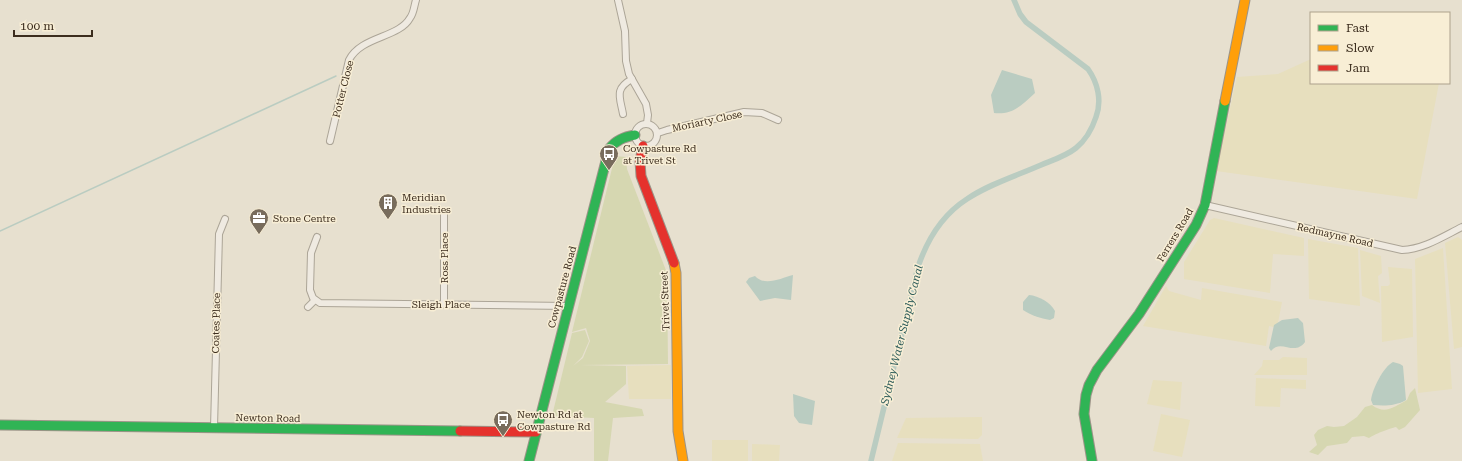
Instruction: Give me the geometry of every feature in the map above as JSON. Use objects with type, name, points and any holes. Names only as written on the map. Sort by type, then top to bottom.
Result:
[{"type":"street","name":"Potter Close","points":[[330,141],[349,60],[352,54],[362,45],[397,30],[407,22],[411,18],[416,0]]},
{"type":"street","points":[[618,0],[625,31],[626,61],[629,74],[646,104],[648,115],[647,123]]},
{"type":"street","name":"Ferrers Road","points":[[1092,461],[1084,414],[1086,395],[1089,385],[1097,370],[1139,314],[1196,225],[1205,205],[1245,0]]},
{"type":"street","points":[[623,114],[620,90],[623,84],[632,79]]},
{"type":"street","name":"Moriarty Close","points":[[658,133],[744,112],[762,113],[778,120]]},
{"type":"street","points":[[647,123],[654,126],[658,133],[658,137],[654,144],[643,146],[637,142],[635,135],[637,128],[647,123]]},
{"type":"street","name":"Cowpasture Road","points":[[529,461],[609,149],[613,143],[618,140],[635,135]]},
{"type":"street","name":"Trivet Street","points":[[643,146],[640,167],[641,176],[673,259],[676,273],[678,431],[683,461]]},
{"type":"street","name":"Redmayne Road","points":[[1205,205],[1402,250],[1413,250],[1422,247],[1462,227]]},
{"type":"street","name":"Ross Place","points":[[444,212],[444,304]]},
{"type":"street","name":"Coates Place","points":[[214,428],[218,234],[225,219]]},
{"type":"street","points":[[308,307],[315,300],[311,296],[310,290],[312,250],[317,237]]},
{"type":"street","name":"Sleigh Place","points":[[315,300],[326,304],[569,306]]},
{"type":"street","name":"Newton Road","points":[[0,425],[536,432]]},
{"type":"shaded area","points":[[1310,59],[1310,84],[1439,84],[1417,199],[1216,171],[1237,77],[1278,74]]},
{"type":"shaded area","points":[[1002,70],[1032,79],[1035,93],[1012,111],[994,113],[991,95]]},
{"type":"shaded area","points":[[1214,218],[1304,238],[1304,256],[1273,254],[1270,293],[1184,279],[1184,262],[1210,220]]},
{"type":"shaded area","points":[[1458,237],[1462,240],[1462,347],[1454,349],[1445,243]]},
{"type":"shaded area","points":[[1308,239],[1358,248],[1360,306],[1309,299]]},
{"type":"shaded area","points":[[1443,248],[1452,389],[1418,393],[1415,259]]},
{"type":"shaded area","points":[[1360,250],[1381,256],[1382,273],[1378,276],[1380,303],[1362,296]]},
{"type":"shaded area","points":[[1388,267],[1412,269],[1413,337],[1382,342],[1381,286],[1388,286],[1390,284]]},
{"type":"shaded area","points":[[793,275],[791,300],[775,298],[760,301],[746,282],[749,278],[755,276],[763,281],[773,281]]},
{"type":"shaded area","points":[[1166,286],[1169,291],[1201,300],[1202,288],[1282,302],[1277,328],[1269,326],[1266,346],[1143,326]]},
{"type":"shaded area","points":[[1029,295],[1047,302],[1055,311],[1054,318],[1050,320],[1033,315],[1023,310],[1023,302]]},
{"type":"shaded area","points":[[1298,318],[1303,323],[1305,342],[1296,348],[1279,346],[1275,347],[1271,351],[1269,348],[1274,325],[1282,320]]},
{"type":"shaded area","points":[[1283,357],[1307,358],[1307,375],[1254,375],[1262,366],[1263,360],[1279,360]]},
{"type":"shaded area","points":[[1393,362],[1403,366],[1406,400],[1390,405],[1373,405],[1371,400],[1376,385],[1385,369]]},
{"type":"shaded area","points":[[671,365],[671,399],[629,399],[627,366]]},
{"type":"shaded area","points":[[1256,378],[1306,380],[1306,389],[1281,388],[1280,407],[1255,406]]},
{"type":"shaded area","points":[[1153,380],[1182,382],[1180,410],[1147,404]]},
{"type":"shaded area","points":[[793,394],[815,401],[812,425],[799,423],[794,416]]},
{"type":"shaded area","points":[[1161,414],[1190,420],[1182,457],[1153,451]]},
{"type":"shaded area","points":[[982,417],[982,435],[978,439],[897,438],[906,418]]},
{"type":"shaded area","points":[[712,440],[748,440],[748,461],[712,461]]},
{"type":"shaded area","points":[[898,443],[980,444],[983,461],[892,461]]},
{"type":"shaded area","points":[[752,444],[780,445],[779,461],[752,461]]},
{"type":"green space","points":[[615,156],[626,157],[627,169],[667,273],[668,364],[579,365],[626,366],[626,384],[605,402],[642,409],[644,416],[613,418],[608,461],[594,461],[594,418],[552,416],[572,333],[585,330],[589,341],[582,357],[573,366],[583,358],[590,341],[586,328],[572,332]]},
{"type":"green space","points":[[1415,388],[1420,410],[1405,427],[1399,430],[1396,427],[1378,433],[1369,438],[1364,436],[1352,437],[1347,443],[1327,446],[1318,455],[1309,452],[1317,445],[1314,435],[1318,430],[1327,426],[1344,426],[1357,417],[1365,407],[1372,405],[1385,410],[1390,409],[1407,400],[1410,393]]},
{"type":"waterway","name":"Sydney Water Supply Canal","points":[[871,461],[918,267],[926,247],[936,229],[958,205],[975,194],[1072,151],[1086,138],[1091,130],[1098,111],[1099,98],[1097,86],[1088,69],[1026,22],[1020,14],[1014,0]]},
{"type":"waterway","points":[[0,231],[336,76]]},
{"type":"traffic: fast","points":[[1092,461],[1084,414],[1086,395],[1089,385],[1097,370],[1139,314],[1196,225],[1205,205],[1225,101]]},
{"type":"traffic: fast","points":[[529,461],[609,149],[620,139],[635,135]]},
{"type":"traffic: fast","points":[[0,425],[460,431]]},
{"type":"traffic: slow","points":[[1225,101],[1245,0]]},
{"type":"traffic: slow","points":[[674,263],[676,273],[678,431],[683,461]]},
{"type":"traffic: jam","points":[[643,146],[640,161],[641,176],[674,263]]},
{"type":"traffic: jam","points":[[460,431],[536,432]]},
{"type":"place","name":"Cowpasture Rd at Trivet St","points":[[609,171]]},
{"type":"place","name":"Meridian Industries","points":[[388,220]]},
{"type":"place","name":"Stone Centre","points":[[259,235]]},
{"type":"place","name":"Newton Rd at Cowpasture Rd","points":[[503,437]]}]
